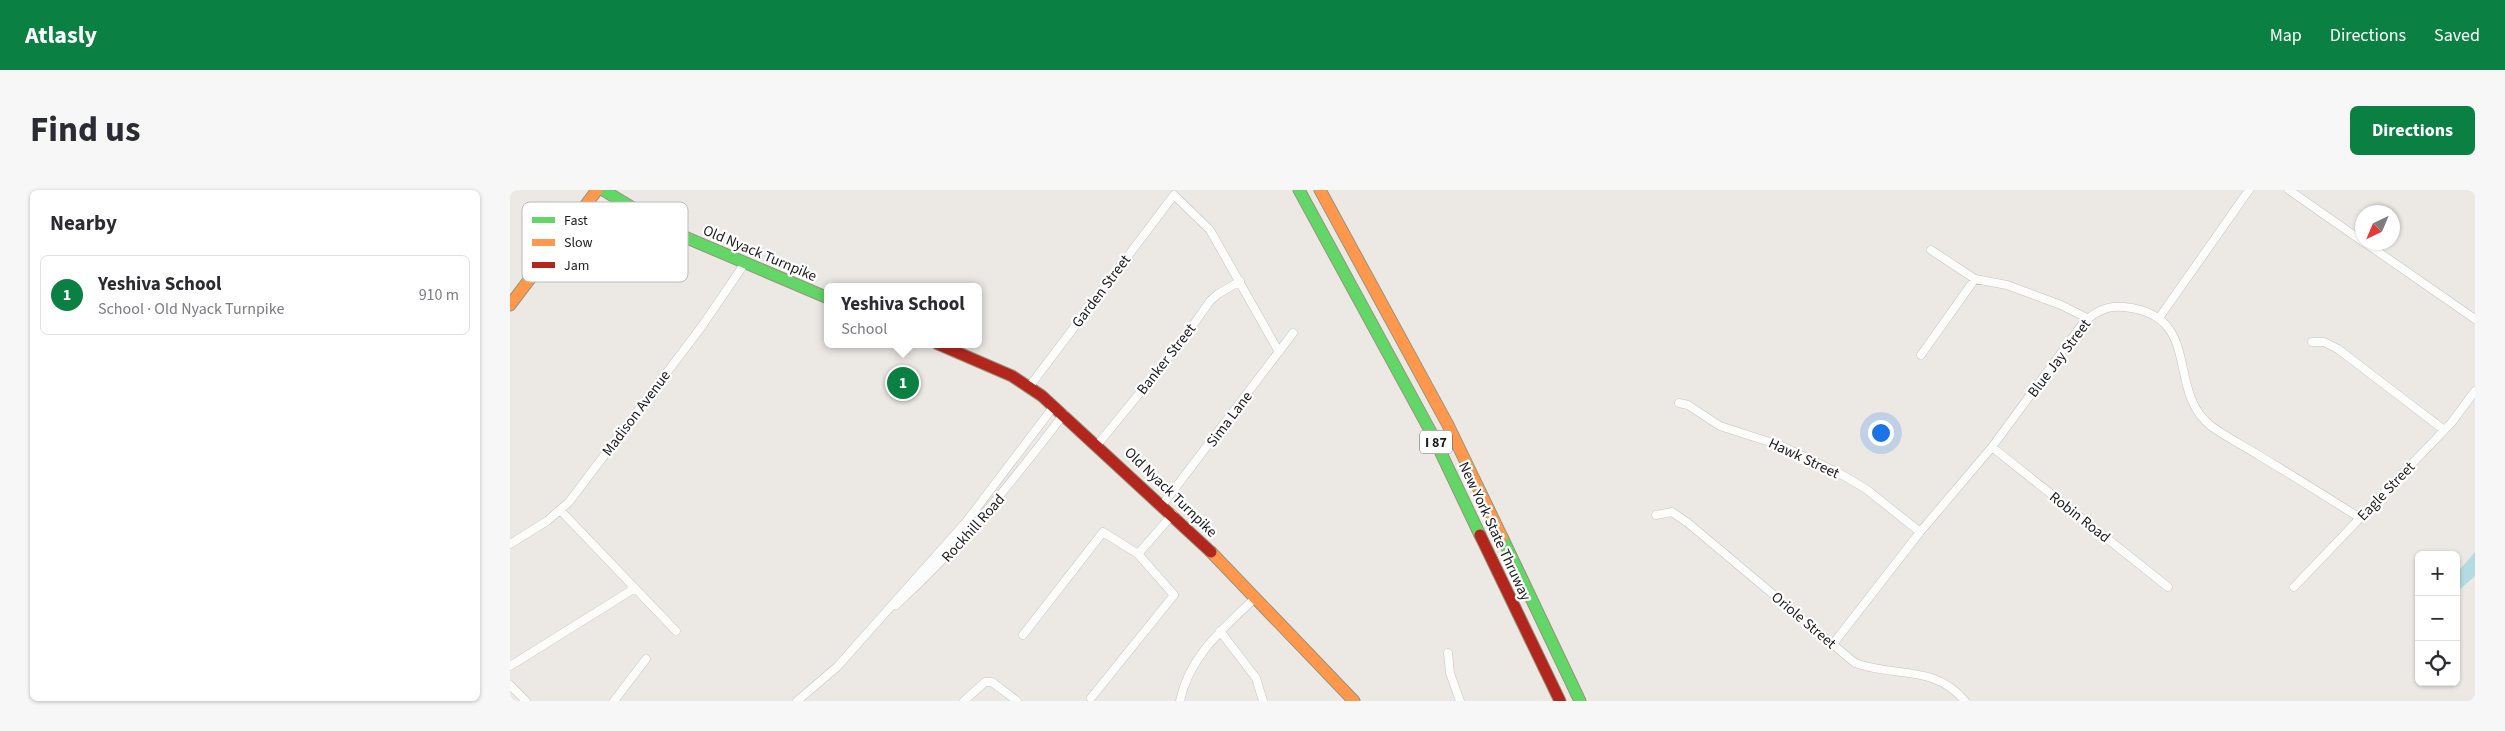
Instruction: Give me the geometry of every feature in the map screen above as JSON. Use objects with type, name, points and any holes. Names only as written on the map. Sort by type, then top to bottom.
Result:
[{"type":"main road","points":[[588,202],[597,190]]},
{"type":"main road","name":"Old Nyack Turnpike","points":[[603,190],[623,202]]},
{"type":"main road","name":"New York State Thruway","points":[[1299,190],[1377,329],[1432,434],[1560,701]]},
{"type":"main road","name":"New York State Thruway","points":[[1320,190],[1384,303],[1448,425],[1580,701]]},
{"type":"main road","name":"Old Nyack Turnpike","points":[[688,239],[824,296]]},
{"type":"main road","points":[[510,305],[527,282]]},
{"type":"main road","name":"Old Nyack Turnpike","points":[[947,348],[1012,376],[1064,414],[1163,504],[1354,701]]},
{"type":"street","points":[[2249,190],[2159,318],[2177,341],[2185,382],[2191,400],[2210,425],[2360,518]]},
{"type":"street","points":[[2289,190],[2355,236]]},
{"type":"street","name":"Garden Street","points":[[1029,387],[1174,195],[1210,230],[1240,281]]},
{"type":"street","points":[[1931,250],[1975,279],[2007,285],[2061,305],[2087,318]]},
{"type":"street","points":[[2376,250],[2475,319]]},
{"type":"street","name":"Madison Avenue","points":[[510,544],[561,511],[697,333],[745,264]]},
{"type":"street","points":[[1921,355],[1975,279]]},
{"type":"street","points":[[1240,281],[1278,352]]},
{"type":"street","name":"Banker Street","points":[[1098,444],[1179,345],[1210,301],[1240,281]]},
{"type":"street","name":"Blue Jay Street","points":[[1833,644],[1920,532],[1992,447],[2087,318],[2096,312],[2122,307],[2138,309],[2159,318]]},
{"type":"street","name":"Sima Lane","points":[[1163,504],[1293,333]]},
{"type":"street","points":[[2312,342],[2324,342],[2338,349],[2444,430]]},
{"type":"street","name":"Eagle Street","points":[[2294,587],[2444,430],[2466,406],[2475,391]]},
{"type":"street","name":"Hawk Street","points":[[1679,403],[1688,405],[1720,426],[1782,446],[1839,473],[1866,489],[1920,532]]},
{"type":"street","name":"Rockhill Road","points":[[797,701],[837,667],[966,522],[1054,406]]},
{"type":"street","name":"Rockhill Road","points":[[868,630],[938,567],[974,528],[1064,414]]},
{"type":"street","name":"Robin Road","points":[[1992,447],[2168,587]]},
{"type":"street","points":[[561,511],[676,631]]},
{"type":"street","name":"Oriole Street","points":[[1656,515],[1672,512],[1855,663],[1870,669],[1924,675],[1940,679],[1954,688],[1965,701]]},
{"type":"street","points":[[1138,554],[1173,514]]},
{"type":"street","points":[[1023,635],[1102,532],[1138,554],[1174,595],[1091,698]]},
{"type":"street","points":[[510,666],[635,588]]},
{"type":"street","points":[[1180,701],[1189,674],[1199,656],[1220,632],[1255,598]]},
{"type":"street","points":[[1220,632],[1256,678],[1263,701]]},
{"type":"street","points":[[1448,653],[1450,673],[1460,701]]},
{"type":"street","points":[[614,701],[646,659]]},
{"type":"street","points":[[964,701],[985,682],[992,682],[1017,701]]},
{"type":"street","points":[[510,685],[526,701]]},
{"type":"water","points":[[2475,552],[2475,576],[2460,589],[2460,569]]},
{"type":"traffic: fast","points":[[603,190],[623,202]]},
{"type":"traffic: fast","points":[[1299,190],[1432,434],[1480,535]]},
{"type":"traffic: fast","points":[[688,238],[824,296]]},
{"type":"traffic: fast","points":[[1502,537],[1580,701]]},
{"type":"traffic: slow","points":[[588,202],[597,190]]},
{"type":"traffic: slow","points":[[1320,190],[1448,425],[1502,537]]},
{"type":"traffic: slow","points":[[510,305],[527,282]]},
{"type":"traffic: slow","points":[[1211,552],[1354,701]]},
{"type":"traffic: jam","points":[[947,348],[1012,376],[1042,396],[1211,552]]},
{"type":"traffic: jam","points":[[1480,535],[1560,701]]},
{"type":"place","name":"Yeshiva School","points":[[903,383]]}]
